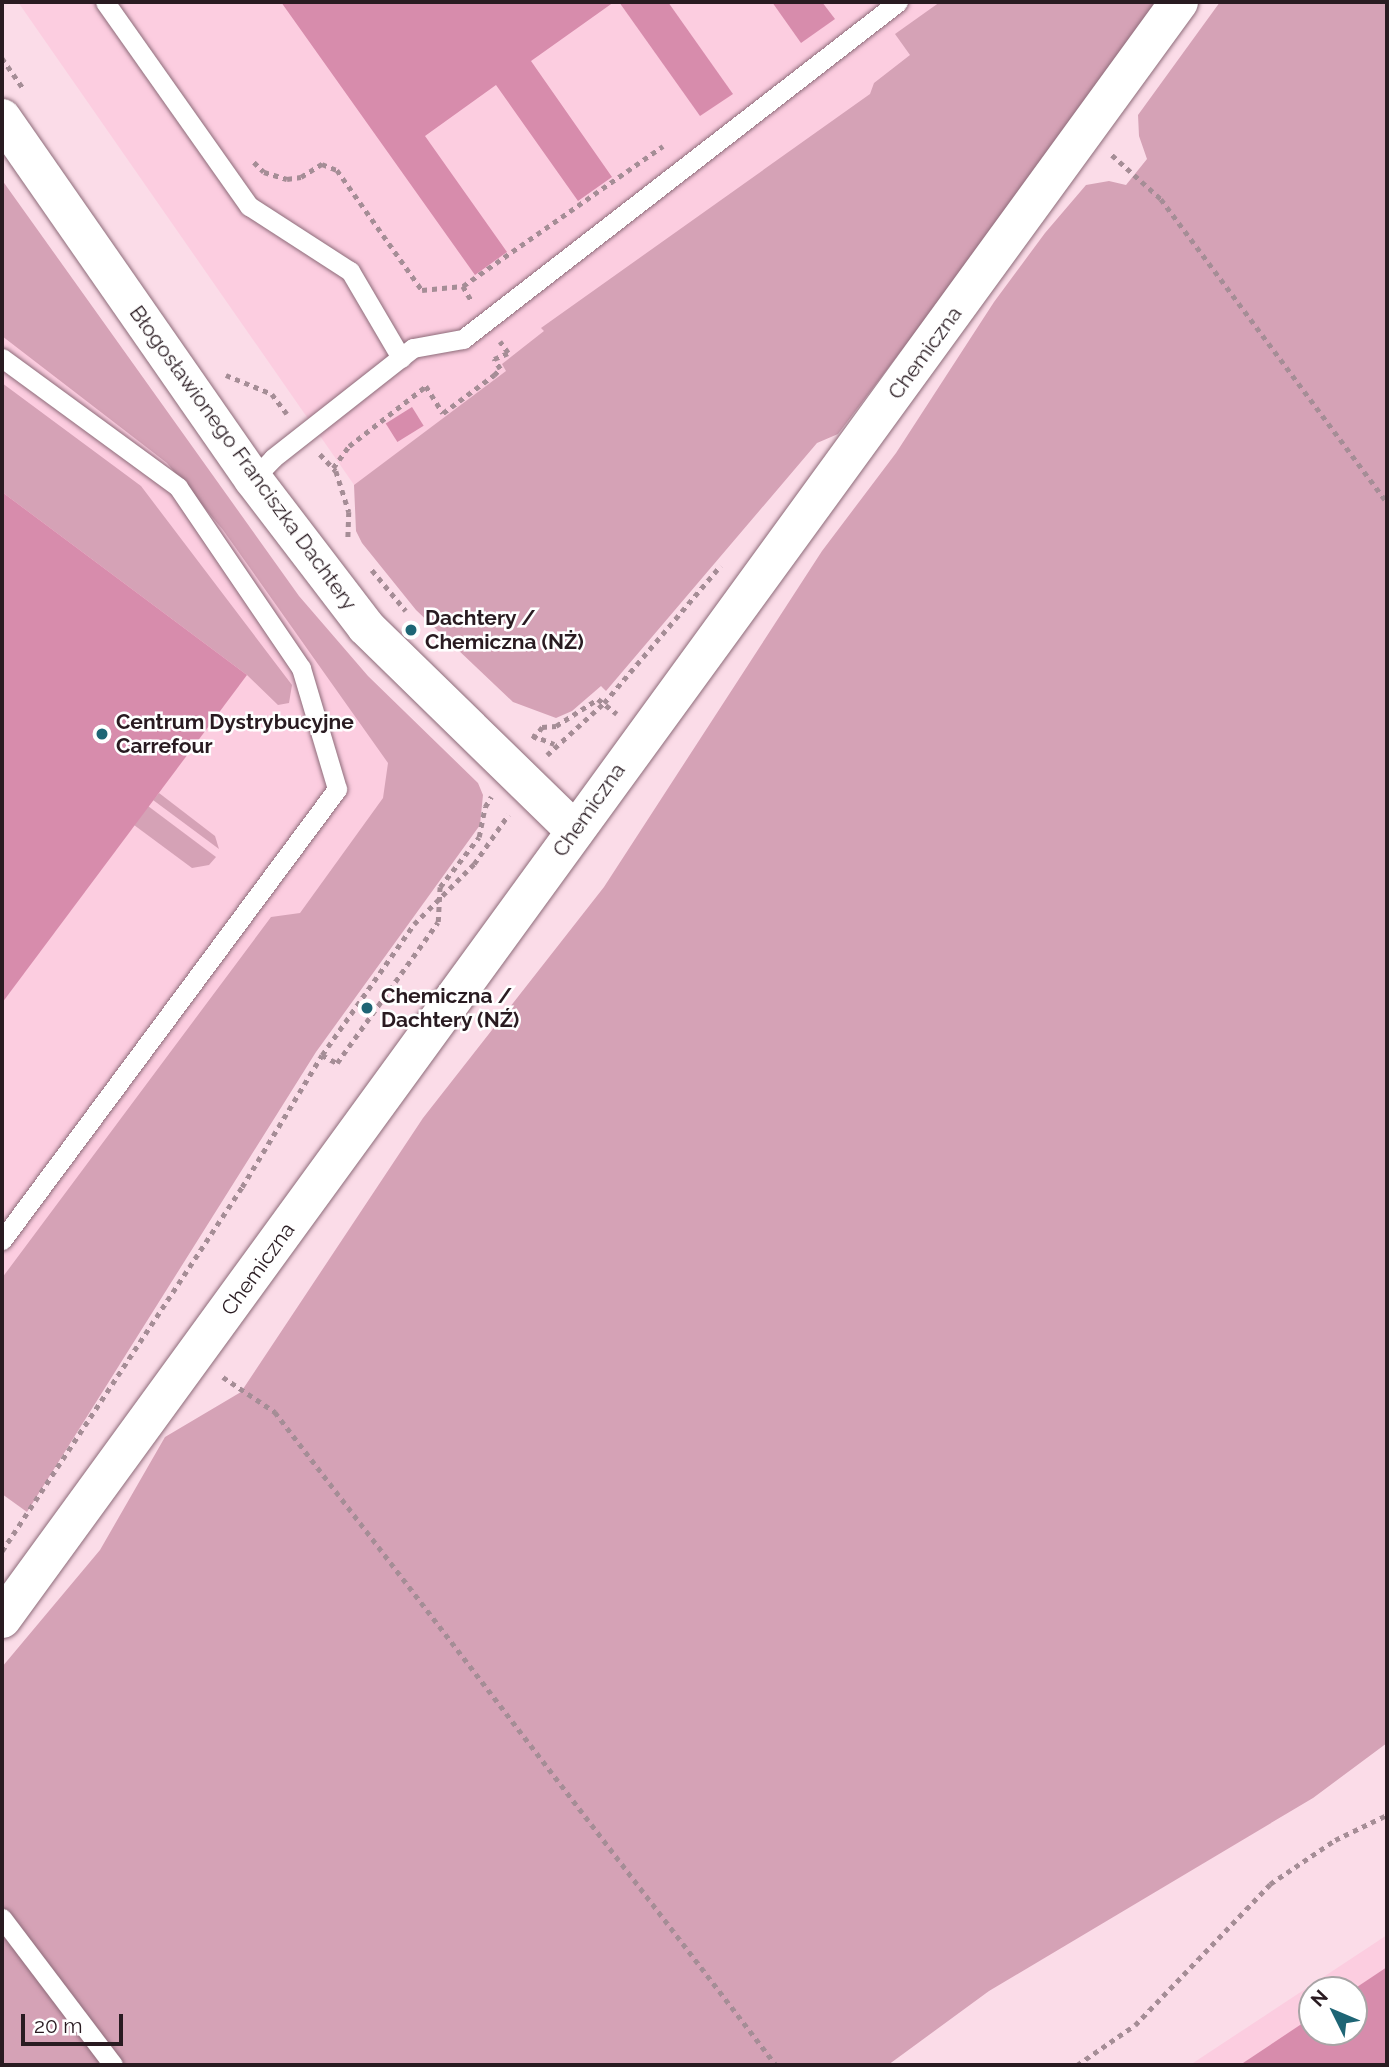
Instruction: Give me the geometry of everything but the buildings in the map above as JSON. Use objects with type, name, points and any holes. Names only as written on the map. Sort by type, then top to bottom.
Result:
[{"type":"street","name":"Chemiczna","points":[[2,1619],[643,734],[1088,133],[1179,2]]},
{"type":"street","name":"Błogosławionego Franciszka Dachtery","points":[[14,105],[253,479],[366,626],[575,831]]},
{"type":"lane","points":[[106,2],[249,206],[350,271],[401,358]]},
{"type":"lane","points":[[253,479],[303,435],[413,348],[463,338],[485,322],[898,2]]},
{"type":"lane","points":[[2,358],[178,487],[301,668],[337,789],[2,1240]]},
{"type":"lane","points":[[2,1918],[113,2065]]},
{"type":"path","points":[[2,58],[14,105]]},
{"type":"path","points":[[1088,133],[1161,199],[1387,502]]},
{"type":"path","points":[[248,155],[264,172],[287,179],[301,177],[322,164],[337,170],[422,290],[463,286],[665,145]]},
{"type":"path","points":[[333,468],[349,446],[426,386],[443,413],[500,369],[494,359],[508,353],[463,286]]},
{"type":"path","points":[[218,364],[226,375],[272,394],[303,435],[333,468],[349,512],[348,541],[357,552]]},
{"type":"path","points":[[366,562],[409,614]]},
{"type":"path","points":[[2,1551],[242,1187],[322,1055],[414,924],[474,864],[542,727],[556,726],[598,698],[643,734]]},
{"type":"path","points":[[322,1055],[337,1063],[438,922],[440,887],[479,837],[485,807],[554,744],[527,731]]},
{"type":"path","points":[[193,1358],[275,1412],[776,2065]]},
{"type":"path","points":[[1077,2065],[1135,2025],[1270,1884],[1335,1840],[1387,1815]]},
{"type":"shaded area","points":[[18,2],[978,2],[503,640],[359,492]]},
{"type":"shaded area","points":[[940,2],[1156,2],[977,251],[838,434],[817,443],[606,691],[601,686],[572,711],[556,718],[513,702],[416,610],[362,543],[356,531],[354,485],[506,371],[502,364],[544,331],[541,328],[870,94],[874,83],[910,55],[895,34]]},
{"type":"shaded area","points":[[1220,2],[1387,2],[1387,1743],[1313,1798],[989,1991],[888,2065],[2,2065],[2,1667],[100,1550],[165,1437],[241,1392],[423,1118],[604,887],[822,551],[896,453],[994,302],[1045,233],[1086,185],[1109,181],[1126,185],[1147,159],[1139,136],[1138,115]]},
{"type":"shaded area","points":[[2,180],[299,596],[368,676],[478,783],[483,795],[480,825],[316,1052],[27,1512],[2,1494],[2,1278],[271,917],[300,913],[383,798],[388,763],[223,530],[167,463],[2,336]]},
{"type":"shaded area","points":[[2,208],[411,778],[2,1349]]},
{"type":"shaded area","points":[[2,383],[141,486],[292,685],[289,703],[278,705],[247,675],[2,492]]},
{"type":"shaded area","points":[[159,793],[215,836],[219,849],[153,800]]},
{"type":"shaded area","points":[[148,806],[216,857],[209,865],[192,868],[134,825]]},
{"type":"shaded area","points":[[1387,1935],[1387,2065],[1190,2065],[1298,1994],[1298,2046],[1368,2046],[1368,1976],[1325,1976]]},
{"type":"place","name":"Dachtery / Chemiczna (NŻ)","points":[[411,630]]},
{"type":"place","name":"Centrum Dystrybucyjne Carrefour","points":[[102,734]]},
{"type":"place","name":"Chemiczna / Dachtery (NŹ)","points":[[367,1008]]}]
